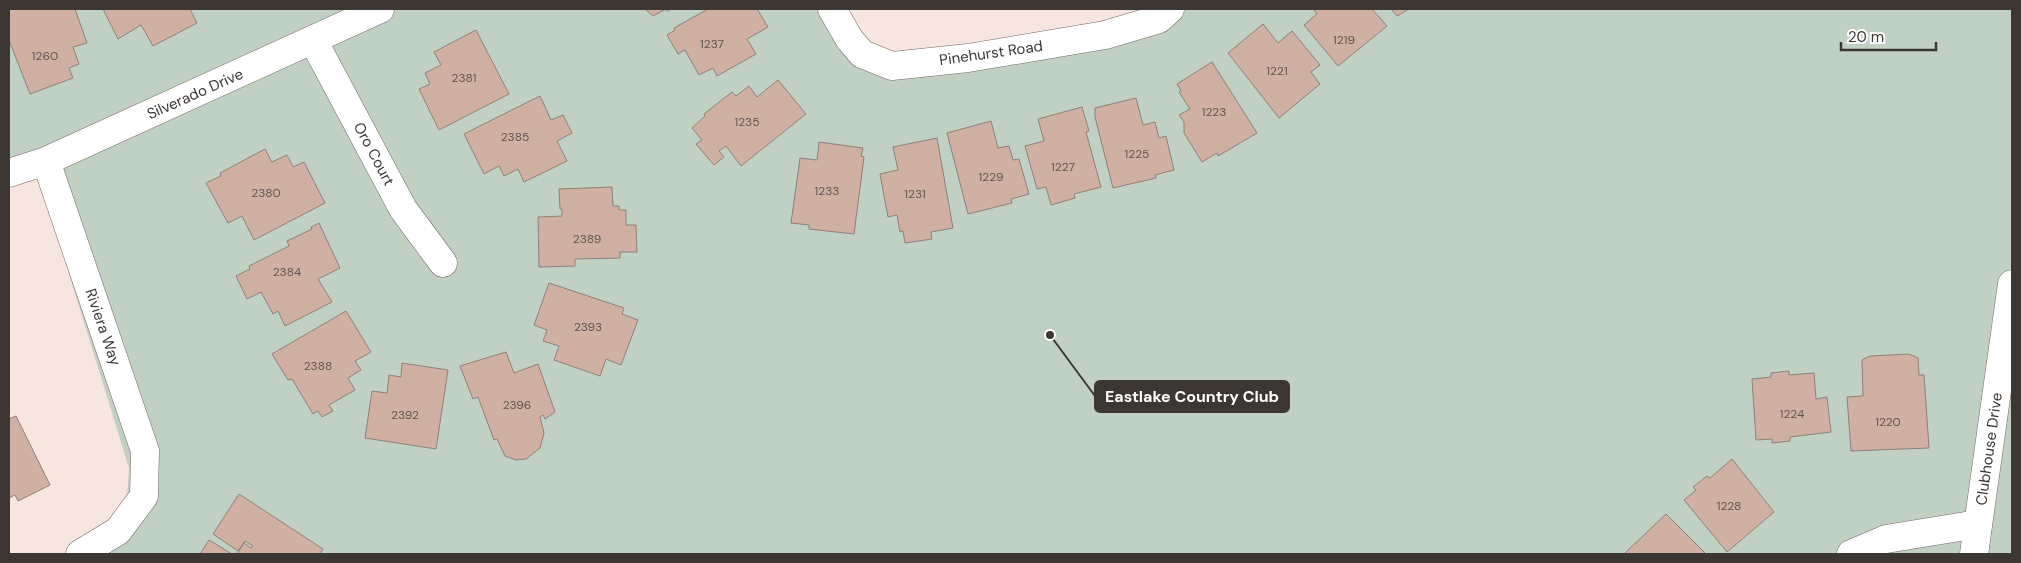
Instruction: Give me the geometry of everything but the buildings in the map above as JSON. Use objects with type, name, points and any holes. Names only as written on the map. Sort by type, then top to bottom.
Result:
[{"type":"street","name":"Silverado Drive","points":[[9,173],[46,161],[380,9]]},
{"type":"street","name":"Pinehurst Road","points":[[832,9],[850,40],[862,54],[892,66],[996,54],[1105,35],[1159,19],[1170,9]]},
{"type":"street","name":"Oro Court","points":[[313,40],[403,209],[443,264]]},
{"type":"street","name":"Riviera Way","points":[[46,161],[145,451],[144,496],[118,531],[80,554]]},
{"type":"street","name":"Clubhouse Drive","points":[[1974,554],[2012,284]]},
{"type":"street","points":[[1851,554],[1886,539],[1978,524]]},
{"type":"green space","points":[[9,9],[827,9],[898,66],[1178,9],[2012,9],[2012,554],[78,554],[127,501],[129,468],[37,170],[9,178]]},
{"type":"place","name":"Eastlake Country Club","points":[[1050,335]]}]
